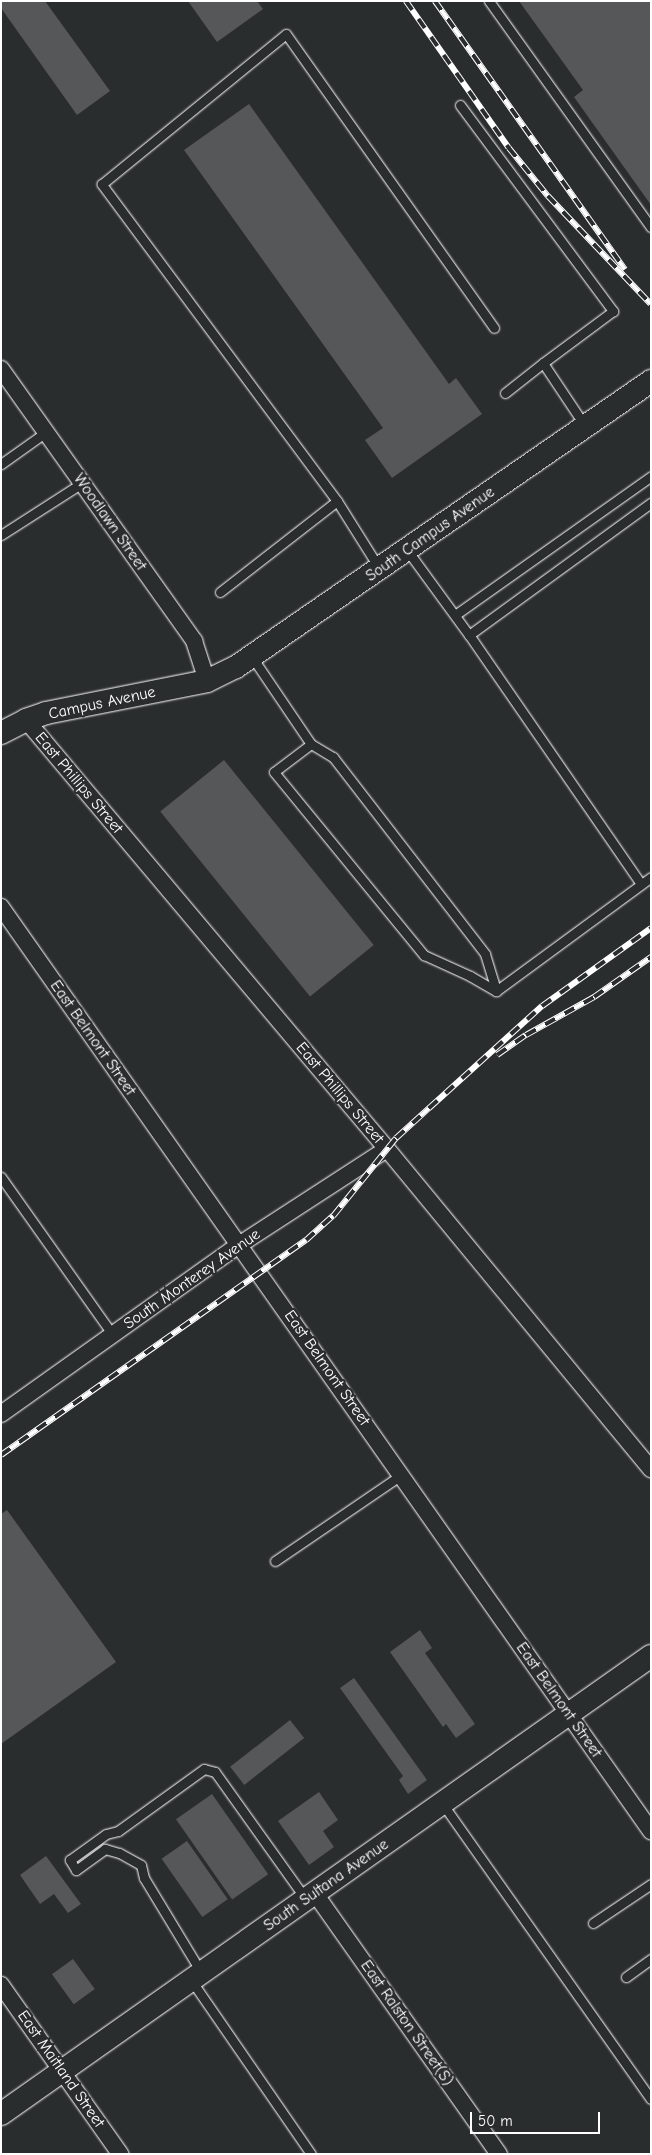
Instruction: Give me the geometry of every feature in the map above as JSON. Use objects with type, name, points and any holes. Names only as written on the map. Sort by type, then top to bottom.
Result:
[{"type":"street","name":"Woodlawn Street","points":[[1,369],[194,641],[207,682]]},
{"type":"street","name":"South Campus Avenue","points":[[207,682],[252,656],[585,427],[646,388]]},
{"type":"street","name":"Campus Avenue","points":[[1,734],[26,720],[46,714],[207,682]]},
{"type":"street","name":"East Phillips Street","points":[[26,720],[387,1149],[651,1469]]},
{"type":"street","name":"East Belmont Street","points":[[1,907],[651,1831]]},
{"type":"street","name":"South Monterey Avenue","points":[[1,1414],[240,1245],[387,1149]]},
{"type":"street","name":"South Sultana Avenue","points":[[1,2114],[651,1656]]},
{"type":"street","name":"East Ralston Street(S)","points":[[310,1896],[499,2154]]},
{"type":"street","name":"East Maitland Street","points":[[1,1985],[120,2154]]},
{"type":"lane","points":[[489,1],[651,227]]},
{"type":"lane","points":[[380,569],[336,501],[102,184],[286,34],[494,328]]},
{"type":"lane","points":[[460,104],[613,311],[504,393]]},
{"type":"lane","points":[[543,363],[585,427]]},
{"type":"lane","points":[[1,464],[46,432]]},
{"type":"lane","points":[[455,615],[651,476]]},
{"type":"lane","points":[[1,535],[82,483]]},
{"type":"lane","points":[[220,592],[336,501]]},
{"type":"lane","points":[[469,634],[651,503]]},
{"type":"lane","points":[[407,550],[469,634],[641,884]]},
{"type":"lane","points":[[252,656],[311,744],[333,757],[485,954],[496,992]]},
{"type":"lane","points":[[311,744],[274,772],[424,954],[470,976],[496,992]]},
{"type":"lane","points":[[496,992],[651,877]]},
{"type":"lane","points":[[1,1177],[113,1335]]},
{"type":"lane","points":[[275,1561],[401,1475]]},
{"type":"lane","points":[[310,1896],[215,1772],[204,1770],[118,1831],[106,1834],[70,1860],[76,1870],[105,1849],[119,1853],[141,1865],[144,1878],[196,1976],[311,2154]]},
{"type":"lane","points":[[441,1803],[651,2099]]},
{"type":"lane","points":[[593,1923],[651,1884]]},
{"type":"lane","points":[[626,1977],[651,1959]]},
{"type":"building","points":[[1,1],[45,1],[110,91],[77,115],[1,8]]},
{"type":"building","points":[[188,1],[257,1],[263,9],[217,42]]},
{"type":"building","points":[[519,1],[651,1],[651,205],[574,97],[583,90]]},
{"type":"building","points":[[249,104],[449,384],[456,378],[482,414],[392,478],[365,440],[383,428],[184,150]]},
{"type":"building","points":[[224,760],[374,945],[310,997],[160,812]]},
{"type":"building","points":[[7,1510],[116,1662],[1,1744],[1,1514]]},
{"type":"building","points":[[420,1630],[432,1648],[425,1653],[475,1724],[456,1738],[446,1724],[443,1727],[390,1652]]},
{"type":"building","points":[[354,1678],[427,1780],[408,1794],[399,1780],[403,1776],[340,1688]]},
{"type":"building","points":[[290,1720],[304,1738],[244,1785],[230,1767]]},
{"type":"building","points":[[319,1792],[338,1820],[323,1831],[334,1847],[309,1865],[278,1821]]},
{"type":"building","points":[[212,1794],[268,1874],[232,1900],[176,1819]]},
{"type":"building","points":[[187,1841],[228,1899],[202,1917],[162,1859]]},
{"type":"building","points":[[46,1856],[81,1904],[68,1913],[54,1894],[40,1904],[20,1875]]},
{"type":"building","points":[[73,1959],[95,1989],[74,2004],[52,1974]]},
{"type":"railway","points":[[406,1],[509,148],[548,196],[651,304]]},
{"type":"railway","points":[[435,1],[625,269]]},
{"type":"railway","points":[[1,1455],[306,1240],[333,1216],[396,1138],[429,1108],[542,1006],[651,928]]},
{"type":"railway","points":[[497,1055],[526,1035],[594,997],[651,957]]}]
